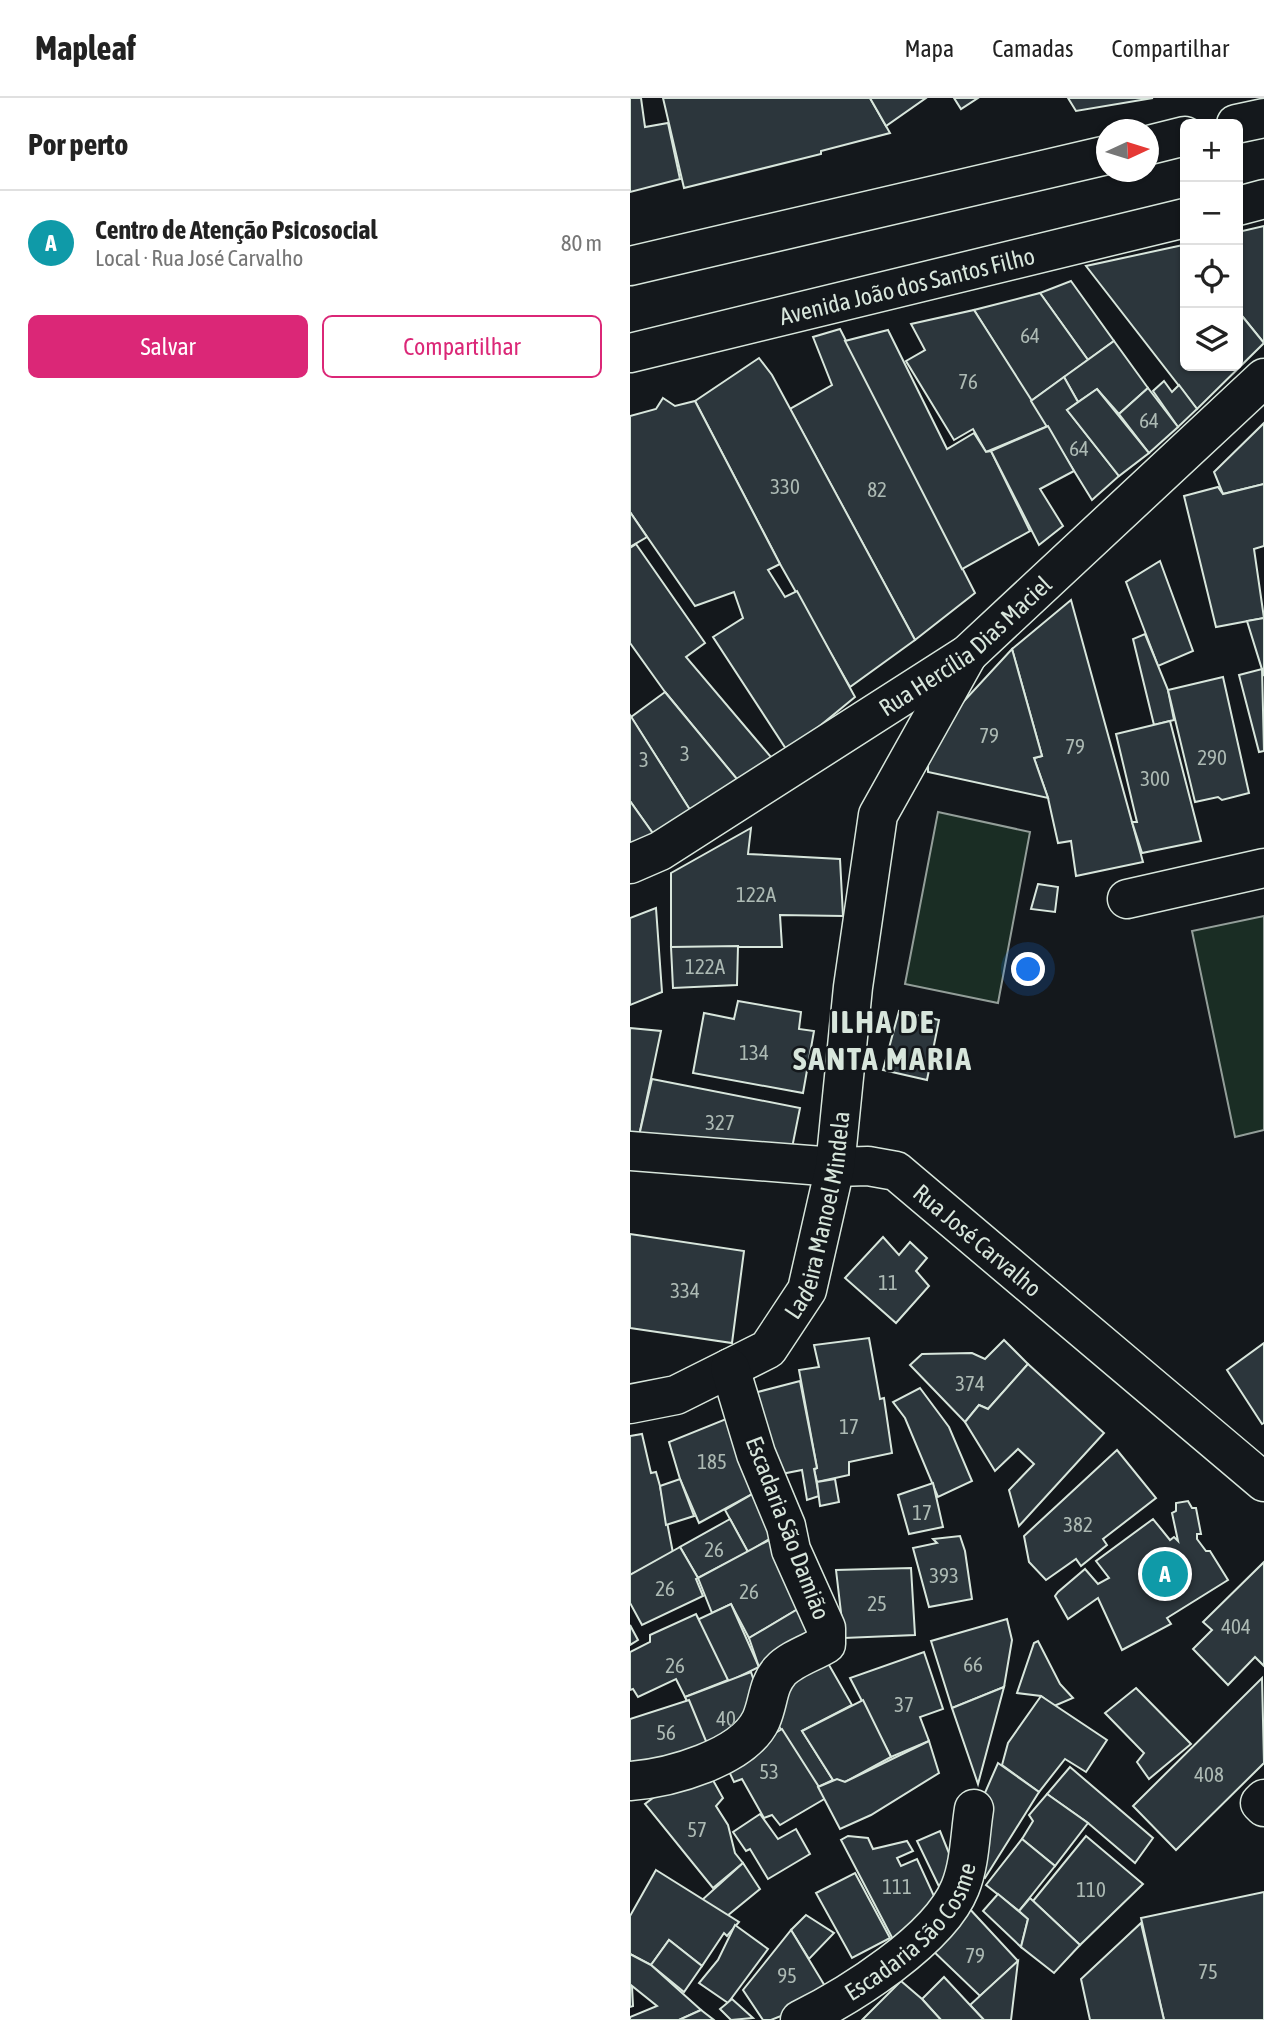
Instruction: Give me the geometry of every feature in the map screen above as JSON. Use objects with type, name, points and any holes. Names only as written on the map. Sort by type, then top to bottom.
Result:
[{"type":"street","points":[[1243,122],[1264,118]]},
{"type":"street","points":[[1159,142],[1180,137]]},
{"type":"street","points":[[630,267],[1096,158]]},
{"type":"street","points":[[1243,205],[1264,199]]},
{"type":"street","name":"Avenida João dos Santos Filho","points":[[630,353],[1180,219]]},
{"type":"street","name":"Rua Hercília Dias Maciel","points":[[630,864],[683,837],[968,654],[1264,378]]},
{"type":"street","name":"Ladeira Manoel Mindela","points":[[630,1404],[676,1395],[768,1349],[807,1290],[835,1167],[853,986],[878,815],[968,654]]},
{"type":"street","points":[[1127,899],[1264,868]]},
{"type":"street","name":"Rua José Carvalho","points":[[630,1151],[835,1167],[868,1166],[896,1171],[1264,1482]]},
{"type":"street","name":"Escadaria São Damião","points":[[630,1780],[678,1772],[743,1745],[761,1720],[770,1683],[783,1667],[826,1644],[826,1628],[791,1550],[786,1526],[756,1454],[730,1368]]},
{"type":"street","points":[[1264,1799],[1261,1803],[1264,1807]]},
{"type":"street","name":"Escadaria São Cosme","points":[[800,2020],[844,1998],[902,1955],[943,1915],[960,1888],[974,1809]]},
{"type":"green space","points":[[938,812],[1030,832],[998,1003],[905,984]]},
{"type":"green space","points":[[1264,916],[1264,1130],[1235,1137],[1192,931]]},
{"type":"building","points":[[630,98],[641,98],[645,127],[668,123],[680,179],[630,192]]},
{"type":"building","points":[[663,98],[870,98],[890,133],[821,151],[821,154],[684,188]]},
{"type":"building","points":[[870,98],[926,98],[886,126]]},
{"type":"building","points":[[954,98],[978,98],[961,109]]},
{"type":"building","points":[[1068,98],[1153,98],[1076,111]]},
{"type":"building","points":[[1264,226],[1264,343],[1243,317],[1243,231]]},
{"type":"building","points":[[1180,246],[1180,371],[1236,371],[1197,409],[1086,266]]},
{"type":"building","points":[[1071,281],[1114,341],[1088,360],[1040,293]]},
{"type":"building","points":[[1040,293],[1088,360],[1031,401],[974,310]]},
{"type":"building","points":[[974,310],[1048,426],[986,452],[973,429],[954,440],[906,361],[925,350],[911,324]]},
{"type":"building","points":[[1243,317],[1264,343],[1243,364]]},
{"type":"building","points":[[840,329],[975,593],[915,640],[790,409],[832,385],[813,337]]},
{"type":"building","points":[[888,330],[947,449],[974,433],[986,452],[991,451],[1030,531],[962,569],[845,341]]},
{"type":"building","points":[[1114,341],[1148,388],[1119,414],[1097,389],[1078,402],[1064,377]]},
{"type":"building","points":[[759,358],[772,375],[915,640],[850,687],[780,564],[695,401]]},
{"type":"building","points":[[1064,377],[1078,402],[1067,410],[1119,476],[1092,500],[1031,401]]},
{"type":"building","points":[[1164,381],[1172,392],[1179,385],[1197,409],[1178,427],[1153,391]]},
{"type":"building","points":[[1148,388],[1178,427],[1149,453],[1119,414]]},
{"type":"building","points":[[1097,389],[1149,453],[1119,476],[1067,410]]},
{"type":"building","points":[[663,398],[675,406],[695,401],[780,564],[768,570],[785,597],[797,591],[855,697],[788,752],[713,637],[743,618],[734,592],[695,606],[630,512],[630,416],[656,409]]},
{"type":"building","points":[[1264,423],[1264,484],[1223,494],[1214,472]]},
{"type":"building","points":[[1048,426],[1074,471],[1040,489],[1063,526],[1039,545],[991,451]]},
{"type":"building","points":[[1264,484],[1264,546],[1254,549],[1264,618],[1216,627],[1184,496],[1218,487],[1223,494]]},
{"type":"building","points":[[630,512],[647,537],[630,547]]},
{"type":"building","points":[[636,544],[705,643],[686,657],[776,763],[746,790],[665,692],[630,643],[630,548]]},
{"type":"building","points":[[1160,561],[1193,651],[1158,666],[1126,582]]},
{"type":"building","points":[[1071,600],[1143,862],[1076,876],[1071,841],[1058,843],[1048,798],[1034,758],[1042,756],[1012,649]]},
{"type":"building","points":[[1264,618],[1264,676],[1247,621]]},
{"type":"building","points":[[1145,634],[1168,690],[1174,720],[1154,725],[1133,639]]},
{"type":"building","points":[[1012,649],[1042,756],[1034,758],[1048,798],[928,772],[928,764],[952,714]]},
{"type":"building","points":[[1262,669],[1264,751],[1259,752],[1239,675]]},
{"type":"building","points":[[1223,677],[1249,793],[1222,800],[1218,797],[1195,802],[1168,690]]},
{"type":"building","points":[[665,692],[746,790],[692,813],[631,717]]},
{"type":"building","points":[[630,715],[692,813],[659,842],[630,801]]},
{"type":"building","points":[[1170,721],[1201,841],[1142,853],[1132,822],[1137,822],[1116,734]]},
{"type":"building","points":[[630,801],[659,842],[630,857]]},
{"type":"building","points":[[751,828],[748,854],[840,859],[843,916],[780,915],[782,947],[671,947],[671,873]]},
{"type":"building","points":[[1038,884],[1058,887],[1055,912],[1031,909]]},
{"type":"building","points":[[656,908],[662,992],[630,1005],[630,918]]},
{"type":"building","points":[[738,946],[737,985],[673,988],[671,947]]},
{"type":"building","points":[[738,1001],[801,1012],[799,1029],[814,1031],[803,1093],[693,1073],[704,1013],[734,1019]]},
{"type":"building","points":[[899,1011],[939,1020],[927,1080],[883,1070]]},
{"type":"building","points":[[630,1028],[661,1031],[639,1136],[630,1135]]},
{"type":"building","points":[[652,1079],[800,1108],[791,1153],[639,1136]]},
{"type":"building","points":[[630,1234],[744,1251],[732,1343],[630,1328]]},
{"type":"building","points":[[883,1237],[899,1255],[910,1242],[927,1258],[916,1271],[929,1286],[896,1323],[845,1278]]},
{"type":"building","points":[[869,1338],[880,1399],[884,1398],[892,1453],[849,1462],[849,1475],[817,1482],[814,1469],[817,1468],[799,1370],[819,1367],[814,1345]]},
{"type":"building","points":[[1004,1340],[1028,1364],[988,1409],[979,1405],[965,1422],[910,1365],[922,1354],[972,1353],[985,1359]]},
{"type":"building","points":[[1264,1343],[1264,1423],[1262,1424],[1227,1370]]},
{"type":"building","points":[[1028,1364],[1104,1433],[1019,1526],[1009,1490],[1034,1464],[1018,1449],[995,1471],[965,1422],[979,1405],[988,1409]]},
{"type":"building","points":[[800,1381],[817,1468],[814,1469],[819,1496],[807,1500],[802,1470],[771,1476],[750,1394]]},
{"type":"building","points":[[920,1388],[949,1427],[972,1481],[938,1497],[905,1418],[893,1402]]},
{"type":"building","points":[[731,1417],[756,1492],[699,1523],[680,1479],[669,1442]]},
{"type":"building","points":[[642,1434],[651,1473],[656,1472],[660,1486],[673,1553],[630,1575],[630,1436]]},
{"type":"building","points":[[1117,1450],[1156,1498],[1103,1539],[1107,1545],[1081,1566],[1076,1559],[1046,1580],[1029,1562],[1024,1536]]},
{"type":"building","points":[[680,1479],[694,1516],[666,1525],[660,1486]]},
{"type":"building","points":[[835,1479],[839,1502],[820,1506],[817,1482]]},
{"type":"building","points":[[933,1483],[943,1527],[909,1534],[898,1495]]},
{"type":"building","points":[[756,1492],[784,1530],[748,1552],[725,1510]]},
{"type":"building","points":[[1188,1501],[1192,1508],[1196,1508],[1201,1534],[1197,1534],[1197,1539],[1206,1551],[1210,1551],[1228,1580],[1167,1618],[1171,1624],[1122,1650],[1098,1598],[1068,1619],[1055,1596],[1058,1592],[1085,1569],[1098,1584],[1109,1578],[1096,1561],[1153,1519],[1170,1540],[1174,1537],[1178,1541],[1172,1513],[1176,1511],[1176,1503]]},
{"type":"building","points":[[730,1519],[748,1552],[698,1578],[680,1547]]},
{"type":"building","points":[[960,1536],[965,1551],[972,1599],[929,1607],[913,1548],[937,1543],[933,1539]]},
{"type":"building","points":[[771,1539],[803,1606],[749,1638],[731,1604],[712,1613],[698,1578]]},
{"type":"building","points":[[680,1547],[698,1578],[696,1579],[703,1596],[642,1625],[630,1603],[630,1575]]},
{"type":"building","points":[[1264,1562],[1264,1666],[1255,1657],[1228,1685],[1193,1649],[1212,1630],[1203,1622]]},
{"type":"building","points":[[911,1568],[915,1635],[844,1638],[836,1570]]},
{"type":"building","points":[[731,1604],[759,1667],[728,1682],[697,1620]]},
{"type":"building","points":[[803,1606],[820,1638],[759,1667],[749,1638]]},
{"type":"building","points":[[696,1614],[728,1680],[685,1697],[676,1679],[638,1697],[633,1689],[630,1690],[630,1652],[650,1642],[650,1635]]},
{"type":"building","points":[[1007,1619],[1012,1640],[1004,1687],[952,1708],[931,1641]]},
{"type":"building","points":[[630,1625],[638,1640],[630,1645]]},
{"type":"building","points":[[1038,1641],[1060,1684],[1073,1698],[1054,1706],[1041,1696],[1017,1693],[1034,1643]]},
{"type":"building","points":[[821,1651],[852,1705],[802,1731],[833,1780],[818,1787],[773,1717],[795,1667]]},
{"type":"building","points":[[924,1652],[943,1709],[920,1717],[929,1741],[891,1757],[850,1678]]},
{"type":"building","points":[[751,1672],[755,1684],[747,1735],[708,1746],[685,1697]]},
{"type":"building","points":[[1262,1678],[1264,1763],[1176,1850],[1133,1806]]},
{"type":"building","points":[[1004,1687],[978,1784],[952,1708]]},
{"type":"building","points":[[1136,1688],[1191,1744],[1149,1779],[1137,1762],[1144,1753],[1105,1713]]},
{"type":"building","points":[[1041,1696],[1107,1740],[1086,1772],[1065,1759],[1039,1792],[1002,1765],[1008,1743]]},
{"type":"building","points":[[689,1700],[708,1746],[630,1775],[630,1719]]},
{"type":"building","points":[[863,1700],[891,1757],[845,1782],[833,1780],[802,1731]]},
{"type":"building","points":[[782,1729],[826,1798],[780,1825],[772,1815],[764,1818],[742,1779],[734,1782],[725,1763]]},
{"type":"building","points":[[929,1741],[939,1773],[871,1815],[840,1829],[818,1787],[837,1779],[845,1782]]},
{"type":"building","points":[[998,1763],[1039,1792],[985,1878],[969,1869],[984,1795]]},
{"type":"building","points":[[705,1766],[723,1798],[716,1806],[728,1825],[735,1853],[743,1863],[713,1888],[645,1804],[686,1773]]},
{"type":"building","points":[[1070,1767],[1153,1838],[1135,1863],[1088,1823],[1047,1794]]},
{"type":"building","points":[[1047,1794],[1088,1823],[1055,1866],[1022,1839],[1033,1821],[1029,1815]]},
{"type":"building","points":[[760,1814],[778,1839],[796,1829],[810,1854],[768,1879],[750,1849],[746,1851],[733,1832]]},
{"type":"building","points":[[940,1831],[957,1873],[946,1901],[917,1841]]},
{"type":"building","points":[[848,1836],[868,1838],[873,1849],[907,1841],[913,1851],[897,1858],[901,1866],[917,1859],[939,1907],[898,1949],[841,1840]]},
{"type":"building","points":[[1086,1836],[1143,1884],[1080,1945],[1033,1901]]},
{"type":"building","points":[[1022,1839],[1055,1866],[1019,1911],[986,1885]]},
{"type":"building","points":[[743,1863],[760,1889],[727,1916],[702,1900]]},
{"type":"building","points":[[656,1870],[739,1922],[727,1936],[724,1933],[702,1966],[669,1940],[651,1965],[630,1954],[630,1916]]},
{"type":"building","points":[[855,1873],[890,1938],[852,1958],[816,1893]]},
{"type":"building","points":[[1264,1892],[1264,2020],[1164,2020],[1141,1918]]},
{"type":"building","points":[[998,1894],[1028,1919],[1021,1947],[983,1911]]},
{"type":"building","points":[[1030,1898],[1080,1945],[1054,1973],[1021,1947],[1028,1919],[1019,1911]]},
{"type":"building","points":[[967,1906],[1018,1961],[980,1996],[931,1949]]},
{"type":"building","points":[[806,1915],[834,1933],[809,1959],[791,1930]]},
{"type":"building","points":[[1141,1923],[1164,2020],[1090,2020],[1081,1979]]},
{"type":"building","points":[[735,1925],[768,1949],[728,2003],[699,1983],[718,1960]]},
{"type":"building","points":[[791,1930],[831,1996],[771,2020],[763,2020],[743,1990]]},
{"type":"building","points":[[669,1940],[702,1966],[684,1992],[651,1965]]},
{"type":"building","points":[[630,1954],[651,1965],[701,2010],[679,2020],[630,2020],[630,2017],[657,2006],[632,1986],[633,2006],[630,2007]]},
{"type":"building","points":[[1018,1961],[1011,2020],[984,2020],[970,2005]]},
{"type":"building","points":[[944,1977],[984,2020],[941,2020],[922,1999]]},
{"type":"building","points":[[901,1981],[922,1999],[941,2020],[862,2020]]},
{"type":"building","points":[[732,1999],[753,2018],[731,2020],[720,2009]]},
{"type":"building","points":[[701,2010],[714,2020],[679,2020]]},
{"type":"place","name":"Centro de Atenção Psicosocial","points":[[1165,1574]]},
{"type":"district","name":"ILHA DE SANTA MARIA","points":[[883,1040]]}]
